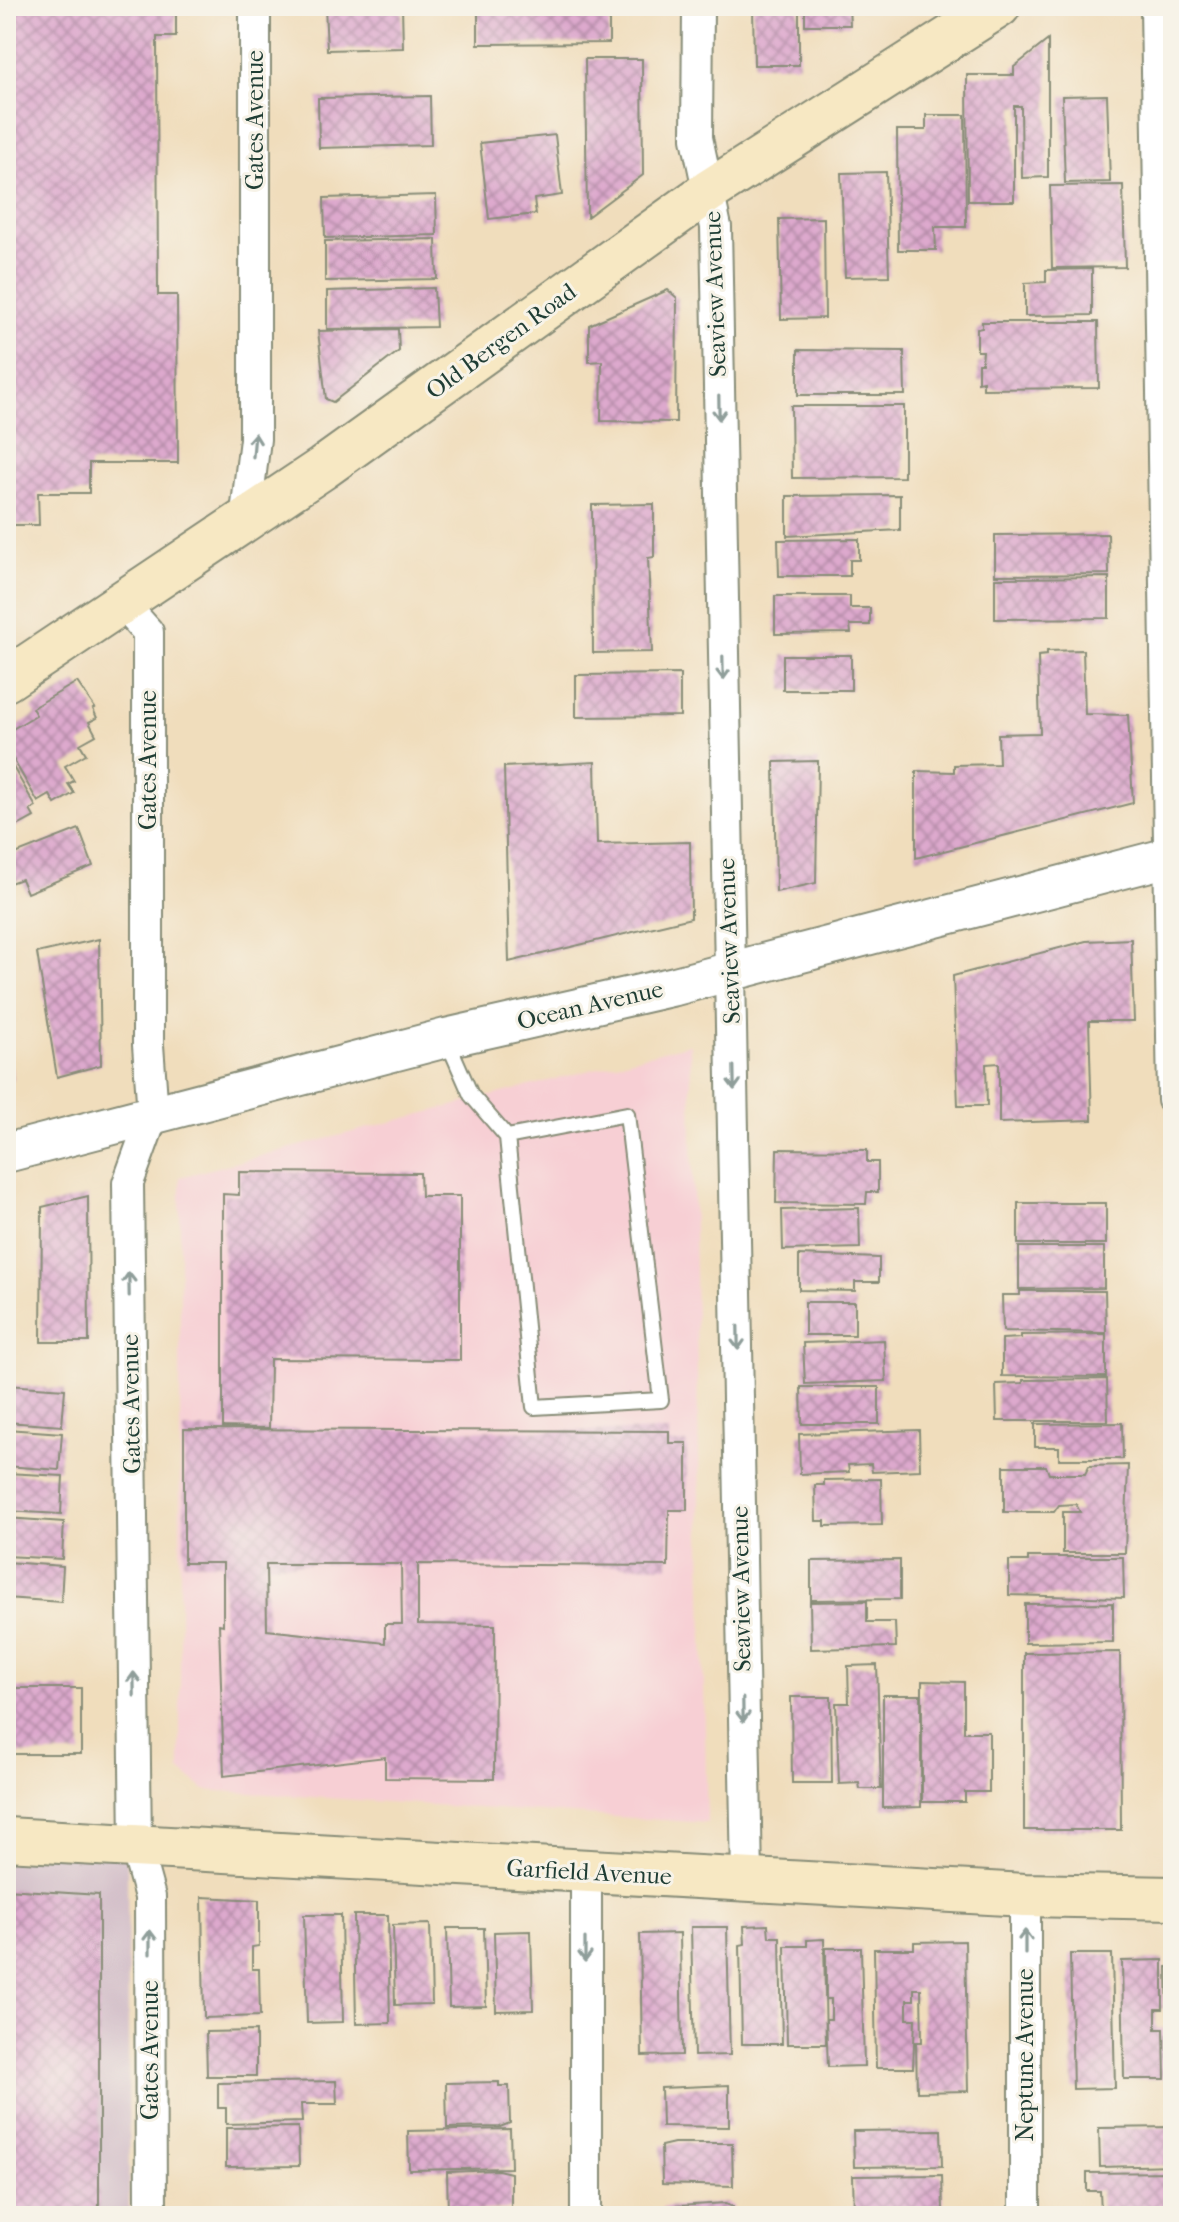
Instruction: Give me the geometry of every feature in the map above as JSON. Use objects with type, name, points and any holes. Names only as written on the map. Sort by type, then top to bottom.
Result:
[{"type":"main road","name":"Old Bergen Road","points":[[6,680],[245,522],[709,191],[999,6]]},
{"type":"main road","name":"Garfield Avenue","points":[[6,1839],[1025,1895],[1173,1898]]},
{"type":"street","name":"Gates Avenue","points":[[245,522],[255,439],[255,6]]},
{"type":"street","name":"Seaview Avenue","points":[[698,6],[697,138],[716,227],[727,972],[732,1002],[747,1878]]},
{"type":"street","points":[[1156,6],[1173,1100]]},
{"type":"street","name":"Gates Avenue","points":[[123,604],[148,632],[148,1045],[153,1114],[128,1183],[136,1846],[150,1897],[151,2216]]},
{"type":"street","name":"Ocean Avenue","points":[[6,1153],[446,1038],[727,972],[1171,856]]},
{"type":"street","points":[[586,1872],[586,2216]]},
{"type":"street","name":"Neptune Avenue","points":[[1025,1895],[1025,2216]]},
{"type":"lane","points":[[446,1038],[471,1095],[507,1137],[534,1407],[661,1400],[627,1114],[507,1137]]},
{"type":"shaded area","points":[[690,1044],[707,1823],[205,1790],[180,1770],[180,1177]]},
{"type":"shaded area","points":[[6,1844],[127,1850],[129,2216],[6,2216]]},
{"type":"building","points":[[6,6],[176,6],[176,37],[157,37],[158,295],[177,295],[178,463],[89,463],[89,493],[38,493],[39,525],[6,525]]},
{"type":"building","points":[[325,6],[402,6],[403,48],[327,50]]},
{"type":"building","points":[[753,6],[799,6],[799,65],[754,65]]},
{"type":"building","points":[[805,6],[849,6],[850,25],[805,25]]},
{"type":"building","points":[[478,8],[609,8],[609,43],[478,44]]},
{"type":"building","points":[[1048,40],[1048,177],[1022,178],[1021,106],[1014,106],[1014,201],[968,201],[967,75],[1014,75],[1014,67]]},
{"type":"building","points":[[585,59],[642,59],[643,175],[587,217]]},
{"type":"building","points":[[1107,95],[1110,182],[1065,183],[1062,96]]},
{"type":"building","points":[[430,96],[431,145],[319,148],[318,98]]},
{"type":"building","points":[[926,115],[965,115],[966,227],[935,227],[936,250],[898,250],[897,130],[926,130]]},
{"type":"building","points":[[555,135],[562,195],[534,199],[536,214],[489,219],[480,143]]},
{"type":"building","points":[[886,172],[889,276],[845,277],[841,173]]},
{"type":"building","points":[[1123,185],[1125,267],[1052,268],[1050,186]]},
{"type":"building","points":[[436,195],[437,235],[325,238],[324,198]]},
{"type":"building","points":[[824,218],[825,318],[781,319],[779,219]]},
{"type":"building","points":[[436,239],[437,279],[325,281],[325,241]]},
{"type":"building","points":[[1092,269],[1092,315],[1025,316],[1025,283],[1046,282],[1046,270]]},
{"type":"building","points":[[434,288],[436,327],[327,329],[327,291]]},
{"type":"building","points":[[668,290],[677,298],[676,422],[601,421],[602,361],[589,362],[589,325]]},
{"type":"building","points":[[982,322],[1098,322],[1099,388],[983,389],[983,381],[978,382],[978,363],[982,363],[983,351],[977,351],[977,329],[982,328]]},
{"type":"building","points":[[398,329],[399,351],[333,402],[326,399],[318,331]]},
{"type":"building","points":[[798,350],[904,351],[905,395],[798,395]]},
{"type":"building","points":[[791,406],[904,406],[904,477],[792,478]]},
{"type":"building","points":[[900,495],[900,530],[787,536],[787,496]]},
{"type":"building","points":[[654,504],[654,557],[648,558],[652,652],[593,653],[592,505]]},
{"type":"building","points":[[1108,534],[1109,574],[995,575],[995,535]]},
{"type":"building","points":[[859,539],[859,560],[850,560],[850,576],[779,576],[778,540]]},
{"type":"building","points":[[1109,577],[1109,618],[995,619],[995,578]]},
{"type":"building","points":[[775,596],[850,596],[850,608],[870,608],[870,625],[850,625],[851,633],[775,634]]},
{"type":"building","points":[[1083,650],[1085,714],[1128,715],[1133,803],[916,858],[916,771],[954,772],[954,765],[999,764],[998,734],[1040,733],[1038,656],[1047,655],[1047,651]]},
{"type":"building","points":[[783,655],[851,655],[851,690],[783,690]]},
{"type":"building","points":[[680,674],[680,716],[576,717],[576,675]]},
{"type":"building","points":[[77,682],[95,708],[97,718],[89,722],[96,735],[80,744],[86,754],[65,766],[74,781],[68,784],[74,793],[55,804],[50,795],[38,802],[6,747],[6,733],[36,715],[32,708]]},
{"type":"building","points":[[6,755],[36,807],[30,810],[34,817],[16,827],[12,820],[6,824]]},
{"type":"building","points":[[818,761],[816,883],[776,892],[774,762]]},
{"type":"building","points":[[595,762],[597,844],[690,842],[691,918],[509,962],[504,767]]},
{"type":"building","points":[[79,829],[93,866],[27,893],[21,879],[10,883],[6,867],[13,864],[10,856]]},
{"type":"building","points":[[99,939],[101,1065],[57,1077],[37,953]]},
{"type":"building","points":[[1131,939],[1134,1021],[1089,1021],[1092,1120],[999,1123],[999,1063],[986,1064],[987,1106],[958,1106],[953,976],[1086,941]]},
{"type":"building","points":[[6,1054],[14,1079],[6,1082]]},
{"type":"building","points":[[777,1149],[867,1150],[867,1162],[878,1162],[878,1192],[867,1192],[866,1204],[776,1203]]},
{"type":"building","points":[[239,1172],[420,1173],[421,1196],[460,1196],[460,1360],[270,1359],[269,1428],[223,1427],[223,1194],[239,1195]]},
{"type":"building","points":[[88,1196],[89,1342],[41,1342],[42,1207]]},
{"type":"building","points":[[1018,1203],[1106,1203],[1106,1244],[1018,1244]]},
{"type":"building","points":[[859,1208],[860,1248],[783,1250],[782,1210]]},
{"type":"building","points":[[1019,1247],[1104,1247],[1104,1288],[1019,1289]]},
{"type":"building","points":[[799,1255],[879,1258],[879,1282],[855,1282],[855,1291],[799,1290]]},
{"type":"building","points":[[1020,1291],[1105,1291],[1106,1333],[1003,1331],[1002,1295],[1020,1295]]},
{"type":"building","points":[[805,1302],[855,1302],[855,1335],[805,1335]]},
{"type":"building","points":[[1106,1334],[1106,1377],[1002,1376],[1002,1339],[1021,1338],[1021,1335]]},
{"type":"building","points":[[884,1340],[886,1381],[805,1384],[803,1343]]},
{"type":"building","points":[[1107,1379],[1108,1421],[997,1421],[996,1384],[1023,1383],[1023,1380]]},
{"type":"building","points":[[6,1385],[65,1389],[62,1426],[6,1422]]},
{"type":"building","points":[[801,1387],[879,1387],[879,1424],[802,1424]]},
{"type":"building","points":[[1122,1423],[1123,1459],[1059,1459],[1059,1447],[1035,1447],[1035,1424]]},
{"type":"building","points":[[6,1429],[62,1433],[59,1470],[6,1466]]},
{"type":"building","points":[[184,1429],[669,1431],[669,1443],[687,1443],[687,1510],[669,1510],[668,1566],[418,1564],[418,1624],[495,1625],[494,1779],[385,1778],[385,1757],[224,1776],[219,1624],[223,1625],[223,1563],[184,1563]],"holes":[[[266,1564],[401,1564],[402,1624],[385,1624],[385,1643],[267,1630]]]},
{"type":"building","points":[[919,1430],[920,1470],[872,1472],[871,1464],[848,1465],[849,1472],[800,1474],[799,1434]]},
{"type":"building","points":[[1128,1465],[1125,1553],[1063,1553],[1063,1512],[1080,1512],[1076,1504],[1059,1505],[1054,1512],[1004,1512],[1004,1466],[1046,1466],[1049,1474],[1085,1474],[1089,1466]]},
{"type":"building","points":[[6,1473],[63,1476],[61,1514],[6,1511]]},
{"type":"building","points":[[881,1479],[882,1525],[825,1526],[825,1521],[816,1521],[815,1485],[824,1485],[824,1480]]},
{"type":"building","points":[[6,1518],[64,1522],[62,1559],[6,1556]]},
{"type":"building","points":[[1028,1557],[1123,1557],[1124,1598],[1009,1595],[1009,1561],[1028,1561]]},
{"type":"building","points":[[900,1560],[900,1599],[811,1600],[811,1561]]},
{"type":"building","points":[[6,1562],[63,1566],[61,1602],[6,1598]]},
{"type":"building","points":[[867,1601],[867,1622],[895,1622],[896,1647],[811,1649],[810,1602]]},
{"type":"building","points":[[1113,1603],[1113,1642],[1025,1643],[1025,1604]]},
{"type":"building","points":[[1120,1652],[1121,1830],[1024,1830],[1024,1653]]},
{"type":"building","points":[[877,1665],[881,1789],[860,1789],[859,1783],[839,1784],[836,1703],[849,1703],[848,1666]]},
{"type":"building","points":[[922,1681],[964,1682],[964,1732],[989,1732],[989,1792],[965,1792],[965,1802],[922,1802]]},
{"type":"building","points":[[6,1688],[81,1688],[81,1754],[6,1754]]},
{"type":"building","points":[[883,1695],[921,1695],[921,1807],[883,1808]]},
{"type":"building","points":[[791,1697],[831,1697],[832,1783],[792,1783]]},
{"type":"building","points":[[6,1889],[99,1895],[99,2216],[6,2216]]},
{"type":"building","points":[[202,1897],[259,1900],[259,1946],[252,1947],[252,1969],[259,1969],[260,2016],[204,2018]]},
{"type":"building","points":[[304,1915],[341,1915],[343,2022],[307,2023]]},
{"type":"building","points":[[354,1915],[388,1915],[390,2023],[356,2024]]},
{"type":"building","points":[[430,1924],[432,2004],[395,2005],[393,1925]]},
{"type":"building","points":[[768,1925],[769,1937],[780,1937],[782,2044],[742,2044],[740,1945],[745,1944],[744,1926]]},
{"type":"building","points":[[691,1927],[727,1927],[730,2055],[694,2056]]},
{"type":"building","points":[[447,1928],[484,1928],[486,2006],[449,2007]]},
{"type":"building","points":[[531,1931],[533,2010],[496,2011],[494,1932]]},
{"type":"building","points":[[680,1933],[682,2055],[642,2056],[640,1934]]},
{"type":"building","points":[[824,1939],[826,2044],[787,2044],[785,1946],[807,1946],[807,1940]]},
{"type":"building","points":[[965,1941],[968,2091],[917,2092],[916,2042],[922,2042],[921,1989],[914,1989],[914,2000],[907,2000],[907,2019],[915,2019],[913,2068],[876,2068],[874,1949],[914,1949],[914,1942]]},
{"type":"building","points":[[826,1948],[861,1948],[864,2066],[828,2067],[826,2019],[831,2019],[831,1999],[826,1999]]},
{"type":"building","points":[[1070,1954],[1112,1954],[1115,2088],[1073,2089]]},
{"type":"building","points":[[1163,1960],[1163,2009],[1156,2009],[1156,2029],[1164,2029],[1165,2079],[1124,2079],[1122,1961]]},
{"type":"building","points":[[1167,1967],[1173,1967],[1173,2063],[1169,2063]]},
{"type":"building","points":[[256,2031],[256,2076],[207,2076],[206,2032]]},
{"type":"building","points":[[336,2081],[337,2104],[301,2104],[302,2122],[226,2124],[226,2108],[218,2108],[218,2083]]},
{"type":"building","points":[[499,2082],[499,2086],[509,2086],[510,2123],[500,2127],[447,2128],[446,2083]]},
{"type":"building","points":[[729,2085],[729,2127],[662,2126],[661,2088]]},
{"type":"building","points":[[298,2127],[299,2166],[226,2167],[226,2128]]},
{"type":"building","points":[[1173,2127],[1173,2165],[1100,2167],[1099,2128]]},
{"type":"building","points":[[510,2129],[511,2168],[409,2170],[408,2131]]},
{"type":"building","points":[[941,2130],[942,2166],[854,2167],[853,2131]]},
{"type":"building","points":[[674,2143],[732,2143],[733,2186],[662,2184],[661,2146]]},
{"type":"building","points":[[498,2170],[511,2173],[511,2209],[448,2212],[447,2172]]},
{"type":"building","points":[[1173,2172],[1173,2211],[1101,2212],[1100,2191],[1087,2191],[1087,2173]]},
{"type":"building","points":[[942,2175],[943,2211],[854,2212],[853,2176]]},
{"type":"building","points":[[726,2203],[733,2206],[733,2216],[662,2216],[662,2207]]}]
